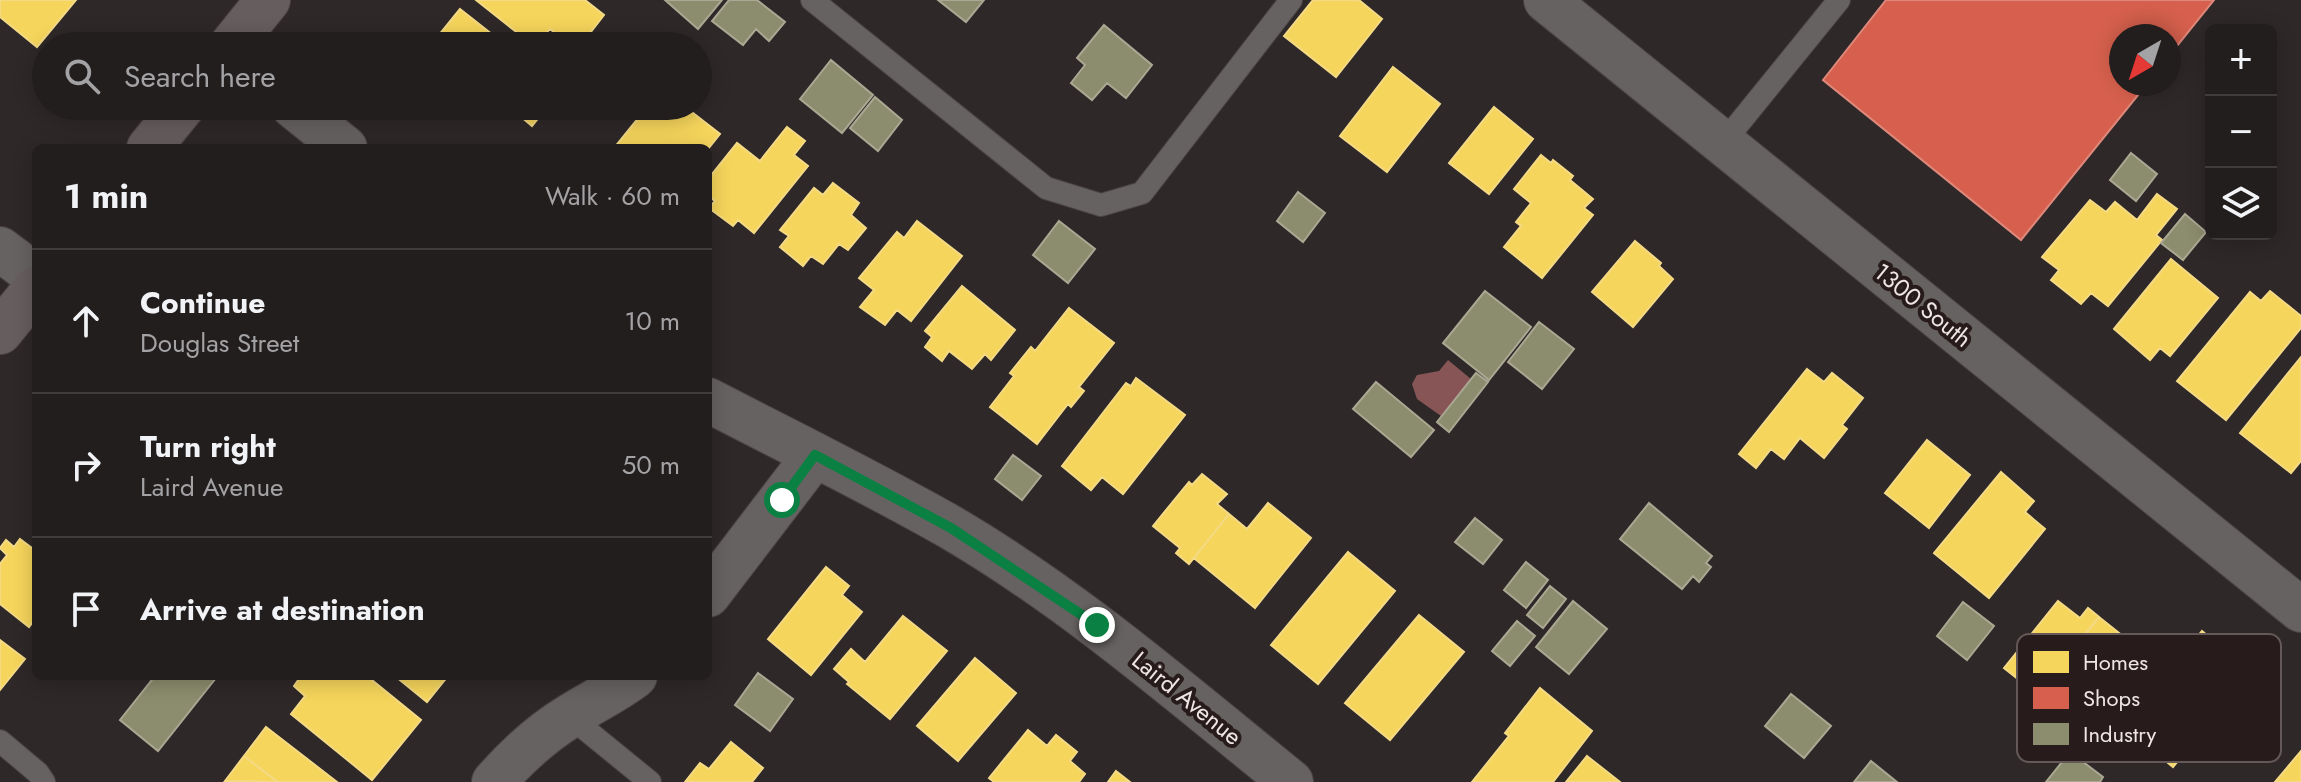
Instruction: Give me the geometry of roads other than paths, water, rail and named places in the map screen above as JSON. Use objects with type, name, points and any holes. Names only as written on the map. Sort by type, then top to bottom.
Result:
[{"type":"main road","points":[[242,32],[268,0]]},
{"type":"main road","points":[[152,144],[172,120]]},
{"type":"main road","points":[[0,332],[32,293]]},
{"type":"street","name":"1300 South","points":[[1546,0],[2301,610]]},
{"type":"street","points":[[310,120],[340,144]]},
{"type":"street","points":[[0,249],[32,273]]},
{"type":"street","name":"Laird Avenue","points":[[712,402],[951,528],[1085,617],[1291,782]]},
{"type":"street","points":[[712,590],[815,455]]},
{"type":"street","points":[[494,782],[528,748],[569,716],[630,680]]},
{"type":"lane","points":[[812,0],[1046,188],[1101,205],[1142,193],[1291,0]]},
{"type":"lane","points":[[1723,143],[1839,0]]},
{"type":"lane","points":[[569,716],[650,782]]},
{"type":"lane","points":[[0,741],[38,773],[44,782]]}]
